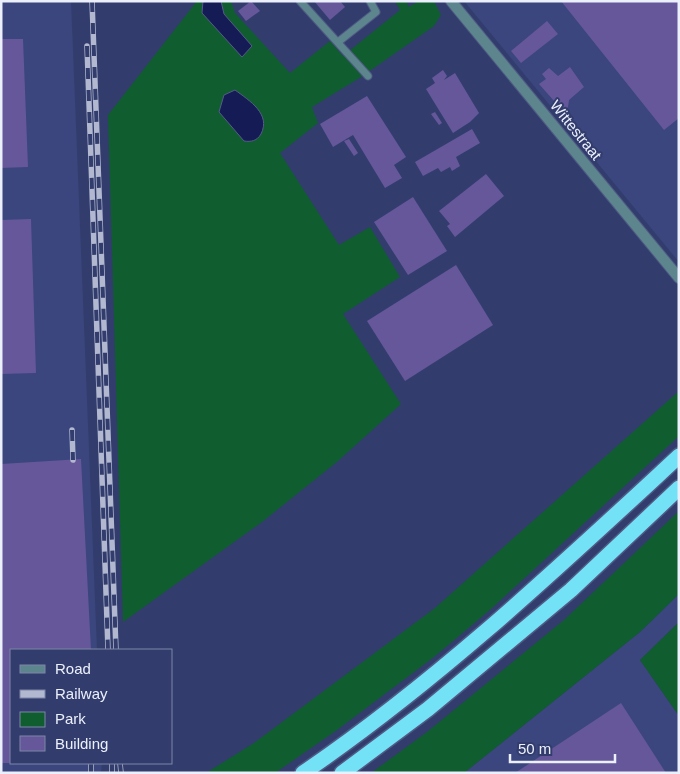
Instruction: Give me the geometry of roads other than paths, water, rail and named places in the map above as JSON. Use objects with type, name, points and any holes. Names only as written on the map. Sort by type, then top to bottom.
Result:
[{"type":"highway","points":[[303,773],[415,690],[582,546],[679,456]]},
{"type":"highway","points":[[342,773],[428,709],[571,590],[679,488]]},
{"type":"street","name":"Wittestraat","points":[[451,1],[679,278]]},
{"type":"lane","points":[[300,1],[368,76]]},
{"type":"lane","points":[[338,42],[376,12],[370,1]]},
{"type":"railway","points":[[92,1],[116,649]]},
{"type":"railway","points":[[87,46],[108,649]]},
{"type":"railway","points":[[72,430],[73,460]]},
{"type":"railway","points":[[91,764],[91,773]]},
{"type":"railway","points":[[112,764],[112,773]]},
{"type":"railway","points":[[120,764],[121,773]]}]
